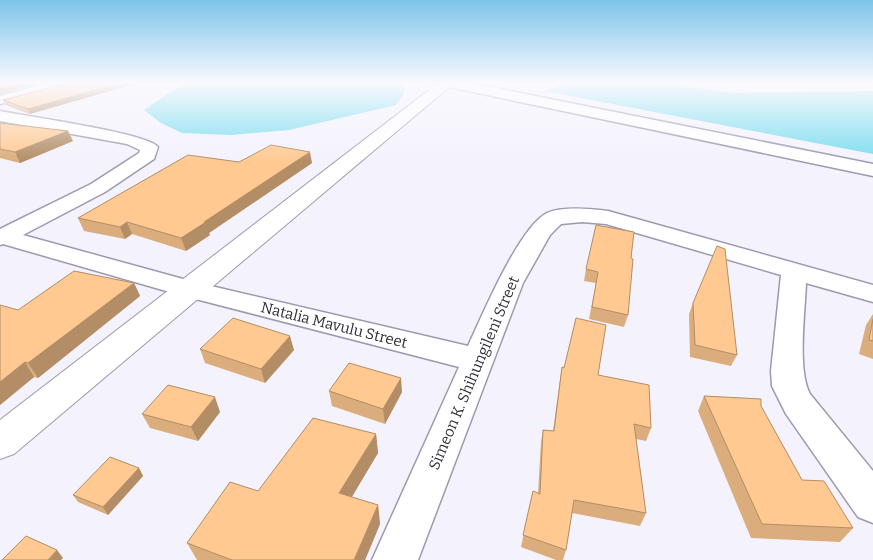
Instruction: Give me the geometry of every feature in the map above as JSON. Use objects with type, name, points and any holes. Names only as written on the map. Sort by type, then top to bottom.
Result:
[{"type":"street","points":[[0,442],[416,109]]},
{"type":"street","points":[[572,109],[873,170]]},
{"type":"street","points":[[0,116],[131,140],[149,147],[148,155],[98,188],[1,237]]},
{"type":"street","name":"Simeon K. Shihungileni Street","points":[[395,560],[510,282],[540,231],[555,218],[582,216],[608,218],[873,294]]},
{"type":"street","name":"Natalia Mavulu Street","points":[[1,237],[189,289],[478,360]]},
{"type":"street","points":[[794,271],[787,371],[789,386],[798,404],[873,503]]},
{"type":"water","points":[[378,109],[289,130],[231,135],[182,133],[161,123],[144,110]]},
{"type":"water","points":[[639,109],[873,109],[873,154]]},
{"type":"building","points":[[0,123],[68,131],[15,152],[0,149]]},
{"type":"building","points":[[271,145],[310,152],[181,238],[127,222],[120,227],[78,218],[188,155],[239,162]]},
{"type":"building","points":[[596,225],[634,232],[628,315],[592,307],[598,272],[586,269]]},
{"type":"building","points":[[717,246],[725,249],[737,355],[695,345],[693,303]]},
{"type":"building","points":[[74,271],[134,283],[0,382],[0,305],[18,310]]},
{"type":"building","points":[[233,318],[290,336],[261,369],[200,349]]},
{"type":"building","points":[[576,318],[606,325],[598,375],[649,385],[651,428],[634,424],[646,513],[574,500],[566,550],[523,535],[533,491],[540,494],[543,430],[554,431],[562,367],[564,368]]},
{"type":"building","points":[[873,319],[873,341],[869,340]]},
{"type":"building","points":[[349,363],[401,378],[383,409],[329,391]]},
{"type":"building","points":[[168,385],[215,397],[191,427],[142,414]]},
{"type":"building","points":[[704,396],[761,399],[761,406],[802,480],[824,481],[853,528],[762,524]]},
{"type":"building","points":[[313,418],[376,434],[339,493],[378,505],[354,560],[232,560],[187,543],[230,482],[258,491]]},
{"type":"building","points":[[110,457],[139,468],[103,507],[73,495]]},
{"type":"building","points":[[26,536],[57,550],[48,560],[2,560]]}]
